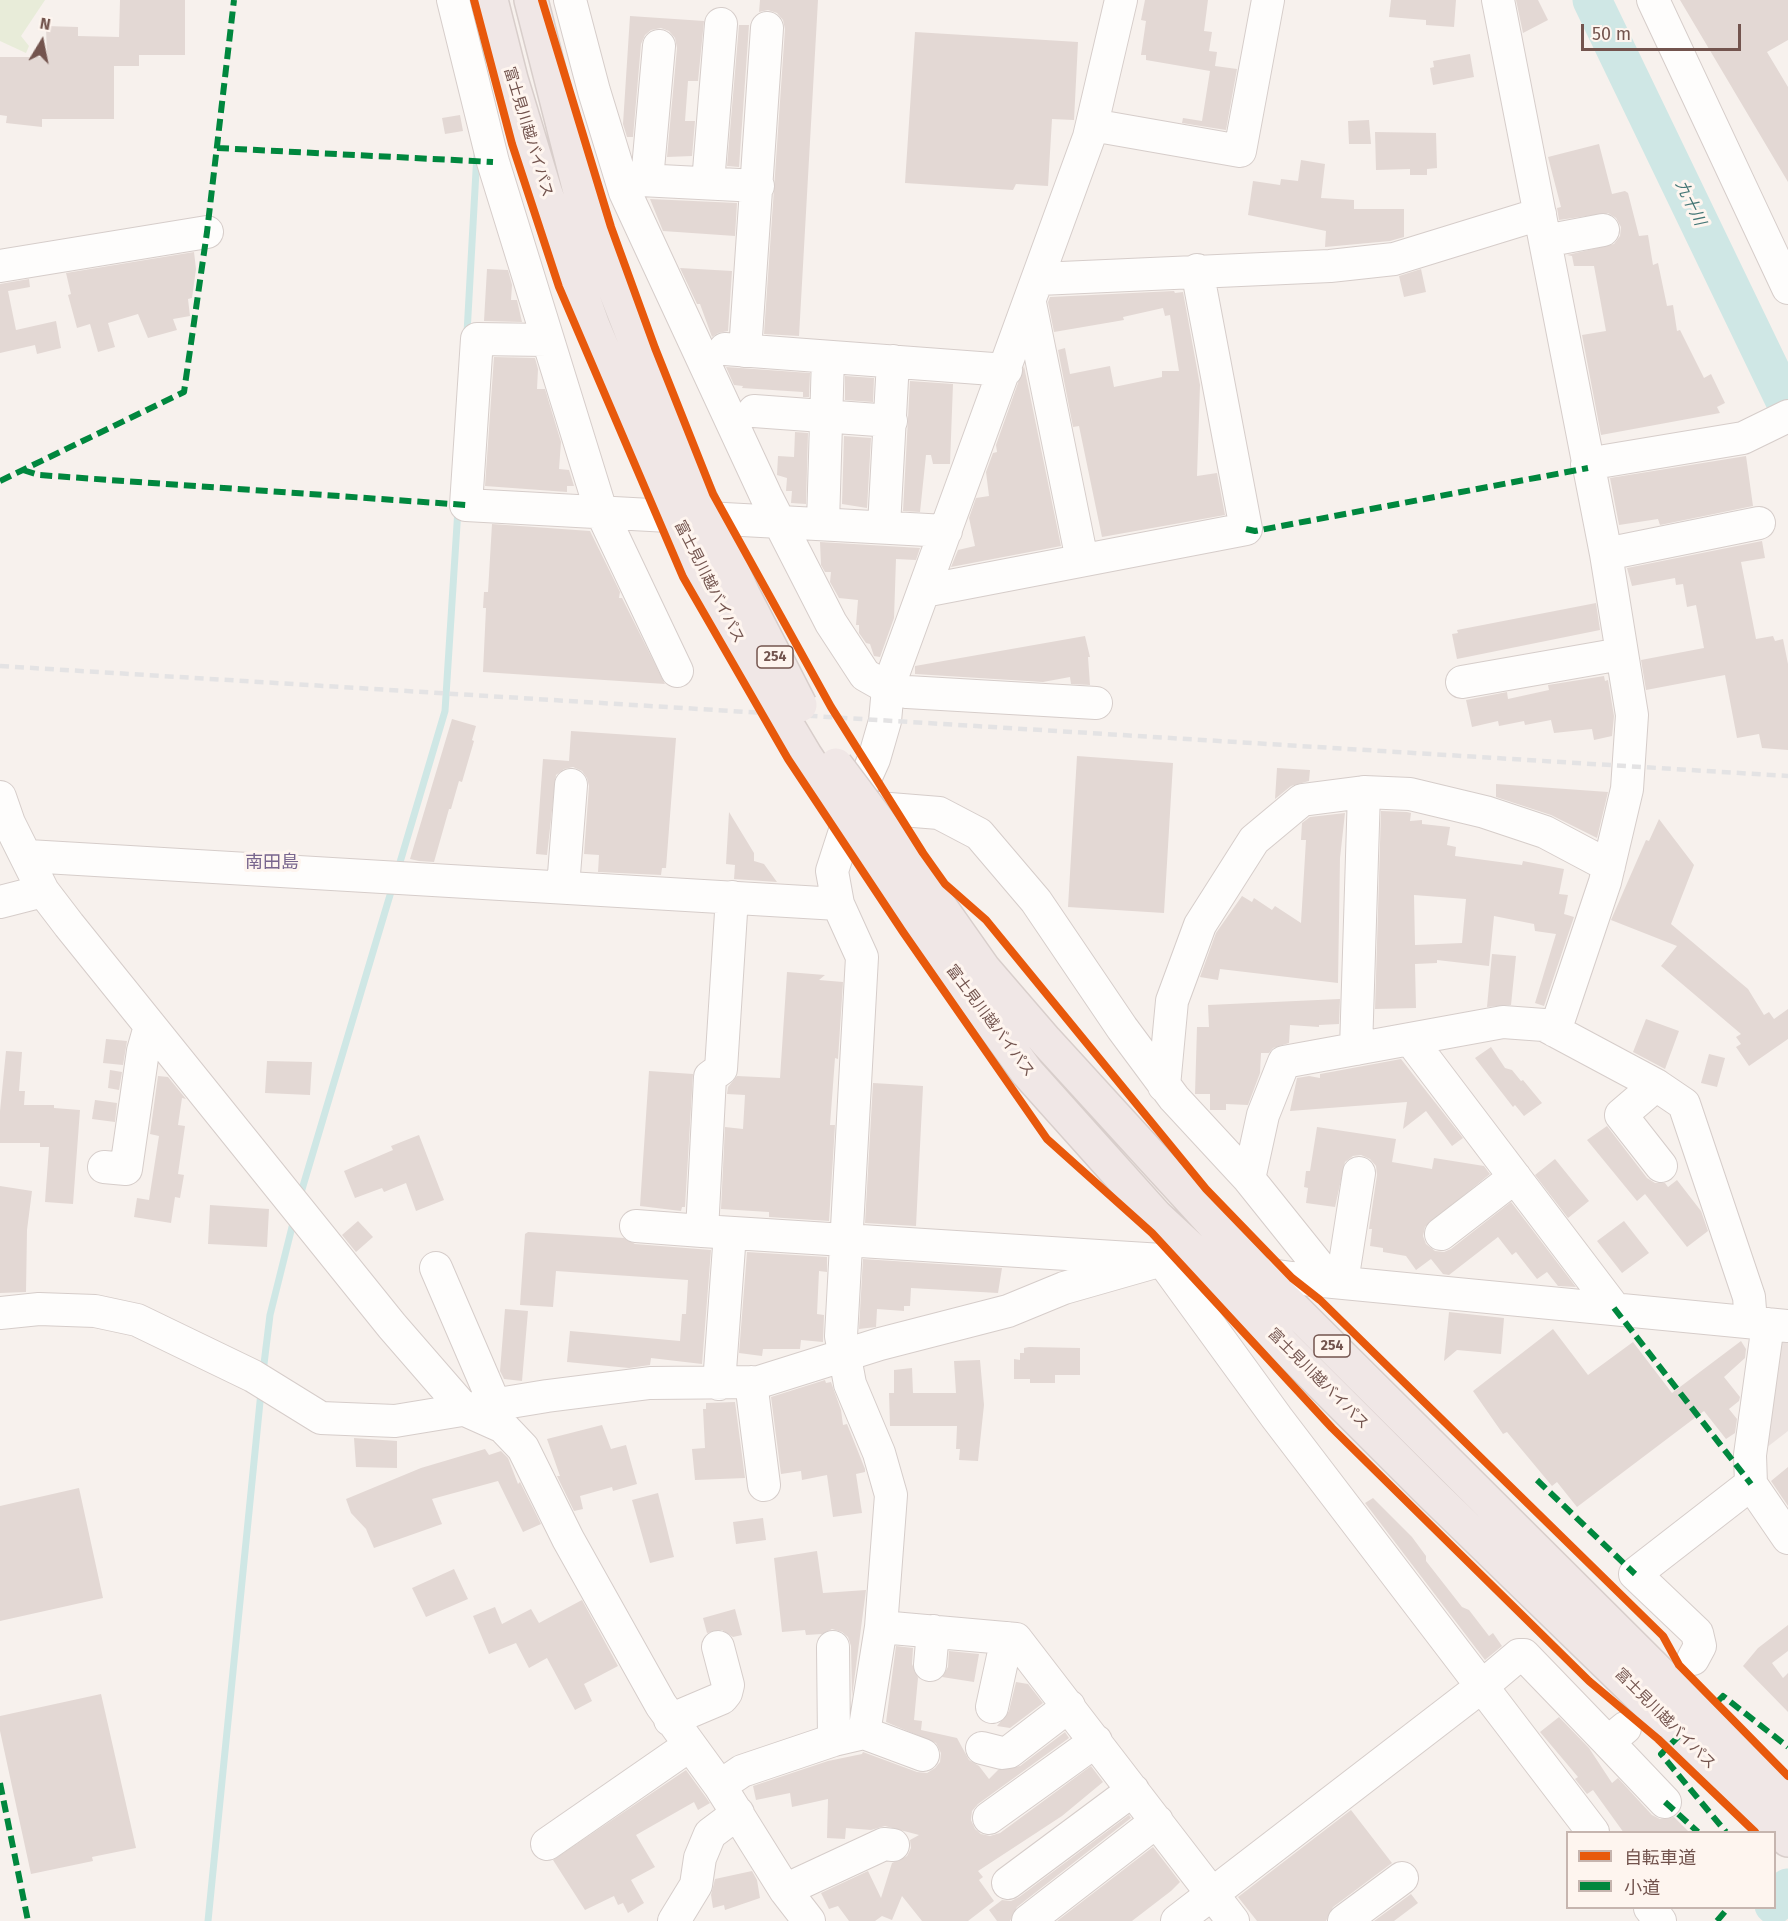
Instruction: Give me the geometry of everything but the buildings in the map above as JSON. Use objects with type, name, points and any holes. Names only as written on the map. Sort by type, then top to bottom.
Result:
[{"type":"highway","name":"富士見川越バイパス","points":[[491,0],[514,90],[549,202],[593,326],[658,441],[792,692],[897,870],[1027,1071],[1156,1216],[1210,1267],[1284,1346],[1430,1492],[1783,1822]]},
{"type":"highway","name":"富士見川越バイパス","points":[[531,0],[585,215],[658,441]]},
{"type":"highway","name":"富士見川越バイパス","points":[[897,870],[1046,1041],[1259,1274],[1783,1822]]},
{"type":"street","points":[[453,0],[493,162],[601,511],[677,671]]},
{"type":"street","points":[[570,0],[594,91],[634,179],[697,347],[779,522],[831,623],[865,675],[888,688],[907,692],[1096,703]]},
{"type":"street","points":[[864,1733],[881,1627],[891,1495],[879,1453],[850,1384],[841,1336],[862,957],[838,904],[832,871],[853,806],[874,759],[885,721],[888,688],[1006,370],[1092,125],[1121,0]]},
{"type":"street","points":[[1092,125],[1240,151],[1268,0]]},
{"type":"street","points":[[1498,0],[1606,554],[1632,715],[1627,789],[1609,866],[1555,1031]]},
{"type":"street","points":[[1653,0],[1788,287]]},
{"type":"street","points":[[708,183],[721,24]]},
{"type":"street","points":[[745,351],[767,28]]},
{"type":"street","points":[[634,179],[659,46]]},
{"type":"street","points":[[634,179],[758,186]]},
{"type":"street","points":[[1034,291],[1197,270],[1330,266],[1394,259],[1543,228],[1603,230]]},
{"type":"street","points":[[0,266],[207,232]]},
{"type":"street","points":[[924,591],[1246,529],[1197,270]]},
{"type":"street","points":[[1034,291],[1082,560]]},
{"type":"street","points":[[547,340],[477,339],[466,505],[946,531]]},
{"type":"street","points":[[697,347],[1006,370]]},
{"type":"street","points":[[823,523],[828,357]]},
{"type":"street","points":[[884,526],[893,362]]},
{"type":"street","points":[[754,411],[891,421]]},
{"type":"street","points":[[1587,464],[1743,438],[1788,416]]},
{"type":"street","points":[[1606,554],[1759,523]]},
{"type":"street","points":[[1462,682],[1621,654]]},
{"type":"street","points":[[563,887],[571,785]]},
{"type":"street","points":[[1164,1086],[1172,1001],[1200,925],[1254,840],[1302,800],[1364,792],[1410,794],[1485,812],[1545,832],[1609,866]]},
{"type":"street","points":[[1356,1049],[1364,792]]},
{"type":"street","points":[[0,797],[9,824],[28,856],[43,891],[150,1026],[392,1326],[523,1448],[568,1539],[670,1720],[720,1785],[786,1890],[809,1921]]},
{"type":"street","points":[[853,806],[939,813],[979,834],[1036,901],[1164,1086],[1249,1179],[1336,1281]]},
{"type":"street","points":[[28,856],[838,904]]},
{"type":"street","points":[[0,902],[43,891]]},
{"type":"street","points":[[719,1384],[710,1077],[721,1069],[732,897]]},
{"type":"street","points":[[1249,1179],[1263,1114],[1284,1062],[1503,1022],[1544,1025],[1656,1085],[1684,1104],[1749,1297],[1769,1324],[1750,1455],[1751,1484],[1788,1538]]},
{"type":"street","points":[[104,1167],[126,1169],[143,1051],[150,1026]]},
{"type":"street","points":[[1410,1039],[1614,1308]]},
{"type":"street","points":[[1656,1085],[1621,1115],[1661,1166]]},
{"type":"street","points":[[1336,1281],[1359,1173]]},
{"type":"street","points":[[1441,1234],[1515,1177]]},
{"type":"street","points":[[636,1226],[845,1242],[1162,1260],[1259,1274],[1769,1324]]},
{"type":"street","points":[[0,1313],[39,1309],[95,1311],[137,1320],[253,1376],[321,1418],[395,1421],[651,1383],[751,1382],[1008,1311],[1074,1285],[1162,1260]]},
{"type":"street","points":[[1162,1260],[1277,1418],[1591,1831]]},
{"type":"street","points":[[436,1268],[480,1407]]},
{"type":"street","points":[[751,1382],[764,1485]]},
{"type":"street","points":[[1693,1659],[1700,1646],[1697,1633],[1635,1574],[1751,1484]]},
{"type":"street","points":[[881,1627],[1016,1639],[1024,1646],[1233,1921]]},
{"type":"street","points":[[930,1665],[933,1631]]},
{"type":"street","points":[[992,1707],[1007,1638]]},
{"type":"street","points":[[670,1720],[722,1698],[726,1693],[728,1685],[717,1647]]},
{"type":"street","points":[[833,1647],[834,1740]]},
{"type":"street","points":[[1178,1921],[1481,1687],[1519,1654],[1524,1655],[1617,1735],[1665,1802]]},
{"type":"street","points":[[982,1748],[1002,1753],[1009,1752],[1069,1706]]},
{"type":"street","points":[[720,1785],[742,1771],[834,1740],[864,1733],[922,1755]]},
{"type":"street","points":[[989,1818],[1096,1741]]},
{"type":"street","points":[[547,1844],[690,1745]]},
{"type":"street","points":[[1008,1883],[1133,1790]]},
{"type":"street","points":[[674,1921],[696,1885],[700,1858],[710,1834],[738,1813]]},
{"type":"street","points":[[1029,1921],[1157,1821]]},
{"type":"street","points":[[786,1890],[884,1844],[892,1845]]},
{"type":"street","points":[[1344,1921],[1402,1878]]},
{"type":"street","points":[[1651,1909],[1660,1921]]},
{"type":"shaded area","points":[[1788,1341],[1788,1431],[1757,1455],[1775,1347]]},
{"type":"green space","points":[[0,0],[45,0],[21,36],[29,46],[26,53],[0,41]]},
{"type":"waterway","name":"九十川","points":[[1592,0],[1788,407]]},
{"type":"waterway","points":[[482,64],[484,30]]},
{"type":"waterway","points":[[467,333],[477,153]]},
{"type":"waterway","points":[[398,869],[445,711],[458,509]]},
{"type":"waterway","points":[[300,1196],[393,885]]},
{"type":"waterway","points":[[263,1372],[270,1315],[294,1219]]},
{"type":"waterway","points":[[208,1921],[261,1392]]},
{"type":"waterway","name":"九十川","points":[[1776,1903],[1788,1888]]},
{"type":"railway","points":[[0,666],[1788,776]]},
{"type":"marked path","points":[[0,481],[184,392],[207,232],[234,0]]},
{"type":"marked path","points":[[217,148],[493,162]]},
{"type":"marked path","points":[[1246,529],[1255,531],[1588,468]]},
{"type":"marked path","points":[[23,470],[39,475],[466,505]]},
{"type":"marked path","points":[[1614,1308],[1751,1484]]},
{"type":"marked path","points":[[1537,1480],[1635,1574]]},
{"type":"marked path","points":[[1717,1702],[1723,1696],[1788,1747]]},
{"type":"marked path","points":[[1680,1735],[1661,1754],[1725,1831]]},
{"type":"marked path","points":[[0,1783],[28,1921]]},
{"type":"marked path","points":[[1665,1802],[1697,1831]]},
{"type":"marked path","points":[[1717,1921],[1727,1909]]},
{"type":"cycle path","points":[[474,0],[512,144],[559,287],[683,577],[788,759],[903,932],[1047,1139],[1152,1233],[1332,1428],[1589,1681],[1658,1739],[1754,1831]]},
{"type":"cycle path","points":[[542,0],[611,227],[655,348],[713,494],[831,707],[923,853],[945,884],[986,920],[1206,1189],[1292,1278],[1320,1300],[1663,1636],[1679,1665],[1788,1776]]},
{"type":"district","name":"南田島","points":[[272,863]]}]
